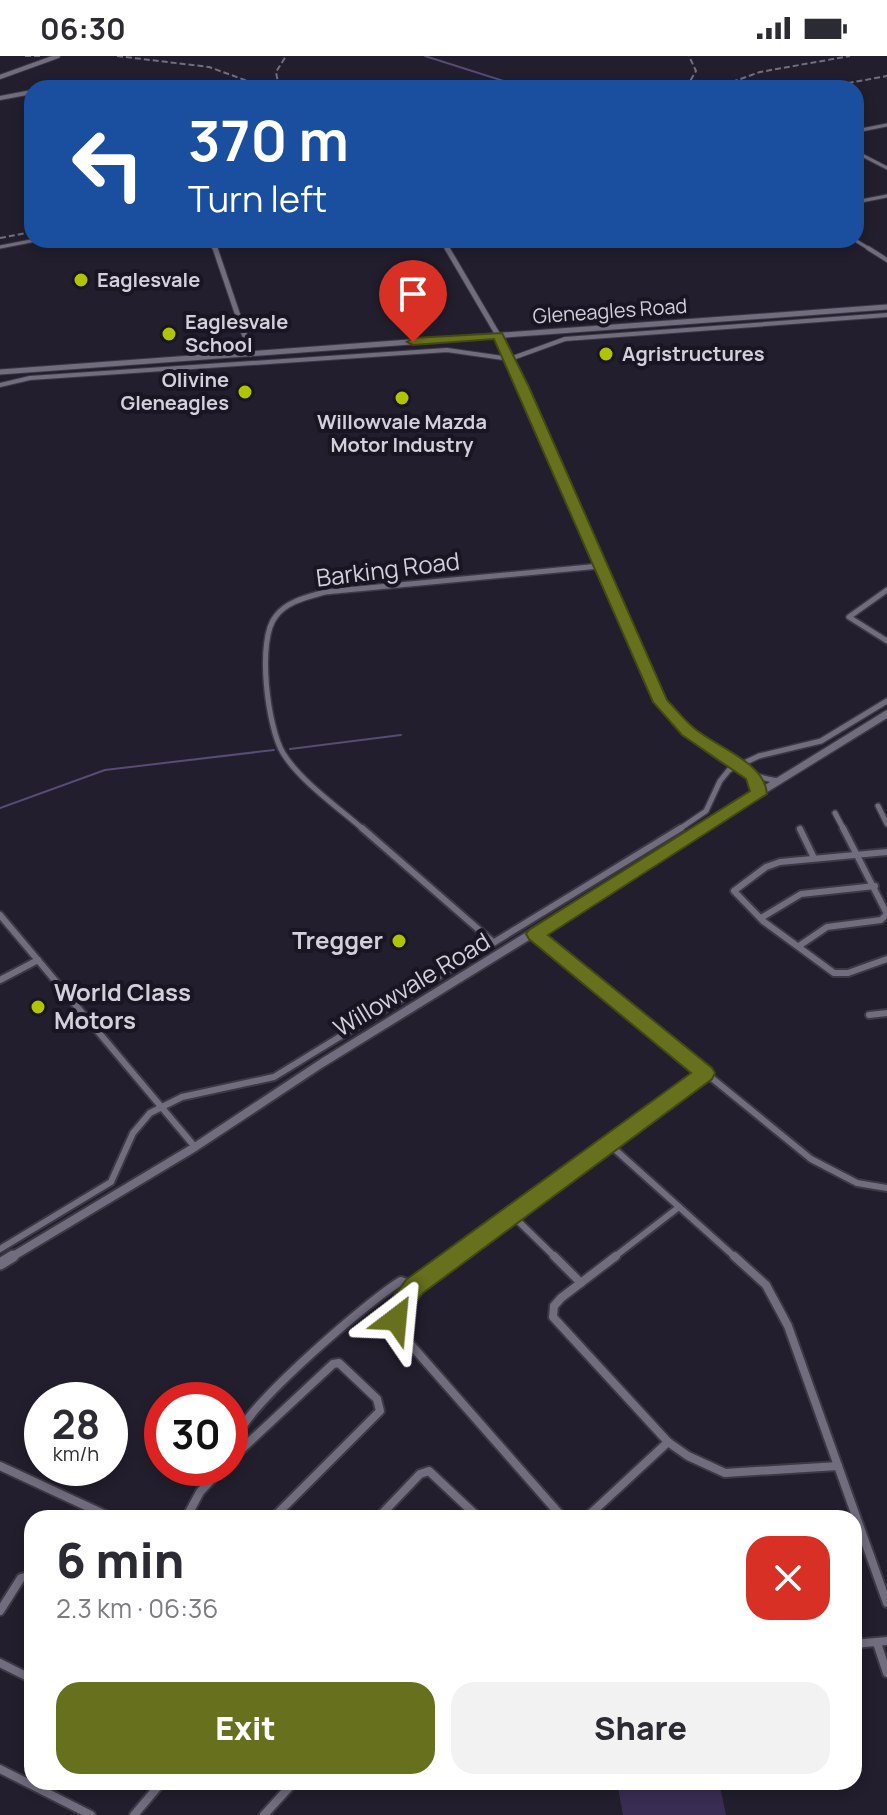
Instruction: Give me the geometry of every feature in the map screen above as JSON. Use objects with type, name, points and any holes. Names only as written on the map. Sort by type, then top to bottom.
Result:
[{"type":"street","points":[[0,77],[58,56]]},
{"type":"street","points":[[0,98],[24,94]]},
{"type":"street","points":[[864,129],[887,125]]},
{"type":"street","points":[[864,156],[887,168]]},
{"type":"street","points":[[874,161],[887,159]]},
{"type":"street","points":[[864,200],[887,196]]},
{"type":"street","points":[[0,247],[24,242]]},
{"type":"street","points":[[864,246],[887,260]]},
{"type":"street","points":[[215,248],[251,354]]},
{"type":"street","points":[[450,248],[447,249],[510,359],[663,706],[688,731],[736,766],[752,776],[779,781]]},
{"type":"street","name":"Gleneagles Road","points":[[0,372],[887,307]]},
{"type":"street","points":[[0,385],[30,378],[447,350],[510,359],[565,339],[887,315]]},
{"type":"street","points":[[248,344],[281,352]]},
{"type":"street","points":[[225,356],[244,349],[248,344]]},
{"type":"street","name":"Barking Road","points":[[493,942],[369,836],[282,753],[263,639],[266,630],[284,608],[325,592],[600,566]]},
{"type":"street","points":[[887,590],[849,617],[887,641]]},
{"type":"street","points":[[0,1249],[111,1182],[120,1170],[123,1155],[137,1125],[161,1107],[182,1097],[249,1086],[274,1077],[701,816],[710,807],[721,776],[736,766],[770,751],[816,743],[887,701]]},
{"type":"street","name":"Willowvale Road","points":[[0,1264],[195,1147],[322,1063],[887,714]]},
{"type":"street","points":[[752,776],[759,794]]},
{"type":"street","points":[[878,806],[887,824]]},
{"type":"street","points":[[799,946],[833,925],[885,917],[887,910],[835,813]]},
{"type":"street","points":[[800,829],[814,858]]},
{"type":"street","points":[[887,852],[773,864],[736,887],[736,897],[840,975],[872,961],[887,959]]},
{"type":"street","points":[[761,918],[801,894],[875,886]]},
{"type":"street","points":[[0,915],[195,1147]]},
{"type":"street","points":[[535,934],[811,1159],[857,1183],[887,1188]]},
{"type":"street","points":[[0,980],[38,960]]},
{"type":"street","points":[[869,1015],[887,1013]]},
{"type":"street","points":[[556,1510],[397,1329],[401,1304],[415,1286],[705,1073]]},
{"type":"street","points":[[610,1145],[766,1285],[777,1304],[819,1408],[854,1510]]},
{"type":"street","points":[[679,1207],[557,1302],[553,1317],[668,1442],[688,1456],[725,1473],[838,1466]]},
{"type":"street","points":[[512,1215],[581,1283]]},
{"type":"street","points":[[248,1420],[350,1318],[379,1294],[401,1281],[415,1286]]},
{"type":"street","points":[[248,1443],[333,1364],[339,1363],[379,1402],[380,1411],[281,1510]]},
{"type":"street","points":[[595,1510],[668,1442]]},
{"type":"street","points":[[0,1466],[95,1510]]},
{"type":"street","points":[[386,1510],[420,1474],[429,1471],[470,1510]]},
{"type":"street","points":[[190,1510],[206,1486]]},
{"type":"street","points":[[862,1533],[887,1603]]},
{"type":"street","points":[[0,1611],[16,1584],[24,1577]]},
{"type":"street","points":[[862,1643],[882,1642],[887,1673]]},
{"type":"street","points":[[0,1663],[24,1675]]},
{"type":"street","points":[[0,1769],[24,1781]]},
{"type":"street","points":[[42,1790],[91,1815]]},
{"type":"street","points":[[134,1815],[155,1790]]},
{"type":"street","points":[[264,1815],[287,1790]]},
{"type":"shaded area","points":[[618,1790],[721,1790],[726,1815],[623,1815]]},
{"type":"waterway","points":[[425,56],[501,80]]},
{"type":"waterway","points":[[290,749],[401,735]]},
{"type":"waterway","points":[[0,808],[105,770],[274,750]]},
{"type":"railway","points":[[25,56],[40,56]]},
{"type":"railway","points":[[117,56],[209,67],[245,80]]},
{"type":"railway","points":[[278,80],[276,72],[286,56]]},
{"type":"railway","points":[[689,56],[696,71],[691,80]]},
{"type":"railway","points":[[738,80],[760,72],[850,56]]},
{"type":"railway","points":[[864,80],[887,76]]},
{"type":"railway","points":[[0,238],[24,234]]},
{"type":"place","name":"Eaglesvale","points":[[81,280]]},
{"type":"place","name":"Eaglesvale School","points":[[169,334]]},
{"type":"place","name":"Agristructures","points":[[606,354]]},
{"type":"place","name":"Olivine Gleneagles","points":[[245,392]]},
{"type":"place","name":"Willowvale Mazda Motor Industry","points":[[402,398]]},
{"type":"place","name":"Tregger","points":[[399,941]]},
{"type":"place","name":"World Class Motors","points":[[38,1007]]},
{"type":"route","points":[[396,1319],[401,1304],[415,1286],[705,1073],[535,934],[759,794],[752,776],[677,723],[660,702],[524,387],[498,335],[413,342]]}]
